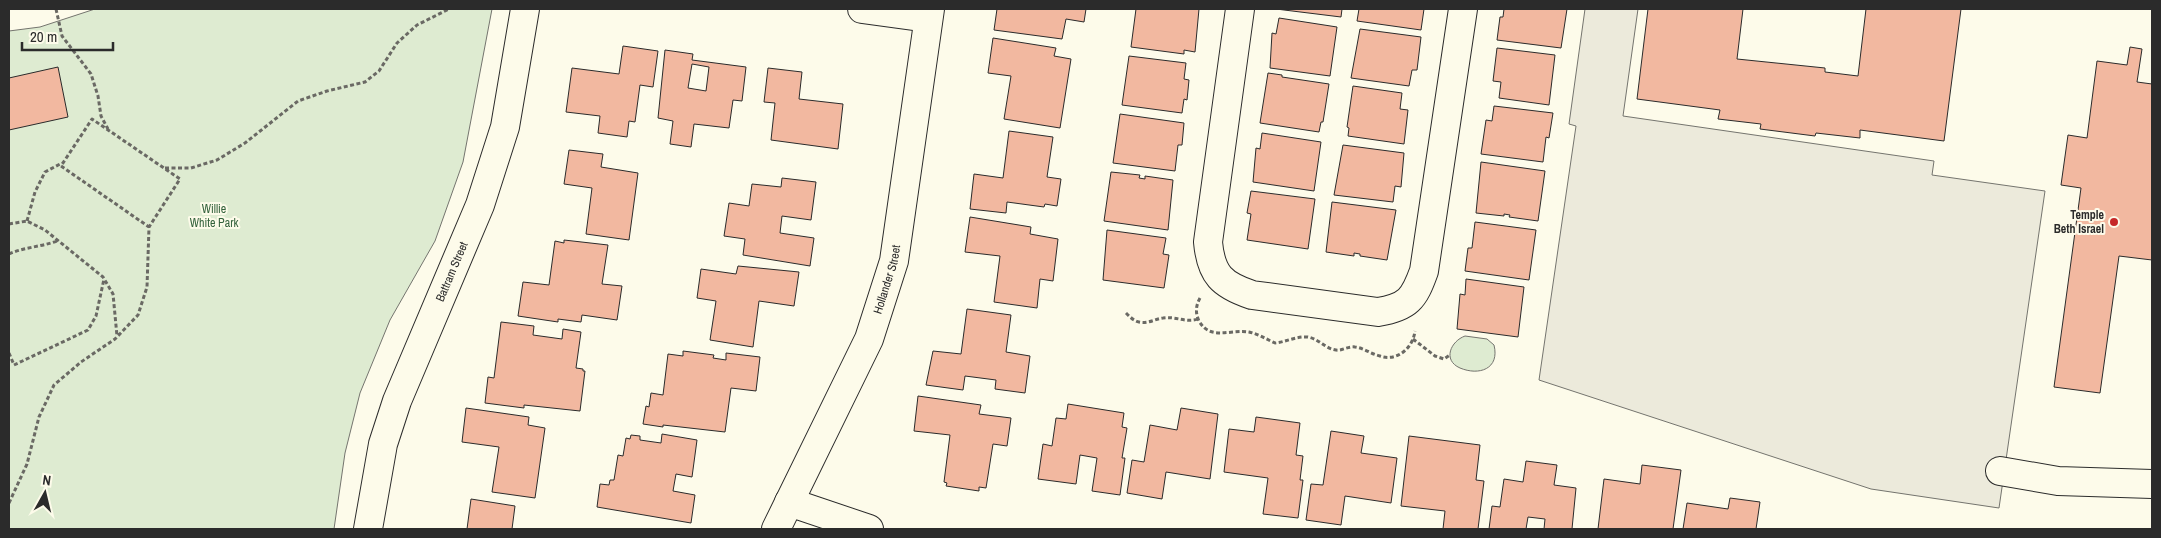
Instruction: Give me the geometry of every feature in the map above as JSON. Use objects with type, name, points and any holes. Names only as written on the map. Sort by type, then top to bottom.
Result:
[{"type":"street","name":"Battram Street","points":[[368,529],[383,444],[397,401],[480,205],[505,128],[524,9]]},
{"type":"street","points":[[862,9],[929,13]]},
{"type":"street","points":[[1240,9],[1208,242],[1210,259],[1217,276],[1233,288],[1252,295],[1378,312],[1394,310],[1408,303],[1417,290],[1424,272],[1462,9]]},
{"type":"street","name":"Hollander Street","points":[[776,529],[869,339],[894,261],[929,13]]},
{"type":"street","points":[[2000,472],[2058,481],[2152,484]]},
{"type":"street","points":[[789,502],[869,529]]},
{"type":"path","points":[[56,9],[62,36],[91,74],[98,96],[101,116],[109,131]]},
{"type":"path","points":[[164,168],[191,168],[217,160],[245,143],[298,101],[327,91],[366,82],[379,71],[397,43],[417,24],[449,9]]},
{"type":"path","points":[[9,503],[27,464],[38,417],[54,385],[81,362],[117,336],[138,315],[147,287],[149,227],[180,179],[92,119],[61,166],[149,227]]},
{"type":"path","points":[[27,221],[35,192],[45,172],[65,162]]},
{"type":"path","points":[[9,224],[27,221],[58,240],[104,279],[113,294],[117,336]]},
{"type":"path","points":[[9,254],[20,249],[40,247],[58,240]]},
{"type":"path","points":[[9,353],[14,365],[88,330],[96,316],[104,279]]},
{"type":"path","points":[[1126,313],[1138,322],[1162,318],[1186,321],[1198,319]]},
{"type":"path","points":[[1414,339],[1435,356],[1444,359],[1450,354]]},
{"type":"green space","name":"Willie White Park","points":[[95,9],[492,9],[463,162],[435,241],[390,320],[360,393],[345,453],[334,529],[9,529],[9,31],[40,27]]},
{"type":"green space","points":[[1465,336],[1487,339],[1494,345],[1494,360],[1491,365],[1481,371],[1474,371],[1454,365],[1451,360],[1450,351],[1460,338]]},
{"type":"shaded area","points":[[1585,9],[1638,9],[1623,116],[1934,161],[1932,175],[2045,191],[1999,508],[1871,489],[1539,380],[1576,126],[1569,124]]},
{"type":"building","points":[[997,9],[1086,9],[1084,22],[1066,19],[1062,39],[994,30]]},
{"type":"building","points":[[1136,9],[1199,9],[1195,52],[1184,50],[1184,54],[1131,47]]},
{"type":"building","points":[[1276,9],[1342,9],[1341,17]]},
{"type":"building","points":[[1359,9],[1424,9],[1421,30],[1357,21]]},
{"type":"building","points":[[1504,9],[1567,9],[1561,48],[1497,40],[1500,17],[1503,17]]},
{"type":"building","points":[[1648,9],[1743,9],[1737,59],[1825,68],[1825,72],[1858,76],[1866,9],[1961,9],[1944,141],[1860,130],[1860,138],[1816,133],[1815,136],[1760,129],[1761,124],[1718,119],[1720,110],[1637,99]]},
{"type":"building","points":[[1279,18],[1337,27],[1330,76],[1270,68],[1272,33],[1276,34]]},
{"type":"building","points":[[1360,29],[1421,37],[1417,70],[1412,70],[1409,86],[1351,78]]},
{"type":"building","points":[[993,38],[1056,48],[1054,56],[1071,59],[1060,128],[1004,119],[1011,76],[988,73]]},
{"type":"building","points":[[623,46],[658,51],[653,87],[640,85],[635,122],[629,121],[627,137],[598,133],[600,116],[566,112],[572,68],[619,74]]},
{"type":"building","name":"Temple Beth Israel","points":[[2130,47],[2142,49],[2137,82],[2152,84],[2152,260],[2119,256],[2100,393],[2054,387],[2081,188],[2061,185],[2068,135],[2087,138],[2097,61],[2127,65]]},
{"type":"building","points":[[1497,48],[1555,55],[1549,105],[1499,98],[1501,82],[1493,81]]},
{"type":"building","points":[[665,50],[693,54],[692,60],[746,67],[742,101],[733,100],[729,128],[694,124],[691,147],[670,144],[673,121],[658,118]],"holes":[[[692,64],[709,67],[706,91],[688,88]]]},
{"type":"building","points":[[1129,56],[1186,63],[1184,79],[1189,80],[1187,100],[1184,99],[1182,113],[1122,105]]},
{"type":"building","points":[[58,67],[68,117],[9,130],[9,78]]},
{"type":"building","points":[[768,68],[802,72],[799,99],[843,104],[838,149],[771,140],[775,103],[764,102]]},
{"type":"building","points":[[1268,73],[1329,84],[1323,122],[1321,122],[1319,132],[1260,123]]},
{"type":"building","points":[[1353,86],[1402,93],[1400,109],[1408,110],[1404,144],[1348,136],[1349,128],[1347,127]]},
{"type":"building","points":[[1494,106],[1553,113],[1549,138],[1546,137],[1543,162],[1481,154],[1486,120],[1492,121]]},
{"type":"building","points":[[1120,114],[1184,123],[1182,145],[1178,145],[1175,171],[1113,163]]},
{"type":"building","points":[[1009,131],[1053,137],[1047,177],[1061,179],[1057,206],[1045,204],[1044,207],[1007,202],[1006,213],[970,209],[974,174],[1003,178]]},
{"type":"building","points":[[1262,133],[1321,142],[1314,191],[1253,182],[1256,148],[1260,149]]},
{"type":"building","points":[[1343,145],[1404,153],[1401,187],[1395,186],[1393,202],[1334,195]]},
{"type":"building","points":[[569,150],[603,154],[601,167],[638,173],[629,240],[586,234],[592,188],[564,184]]},
{"type":"building","points":[[1481,162],[1545,171],[1538,221],[1509,217],[1510,215],[1504,214],[1504,216],[1476,213]]},
{"type":"building","points":[[1111,172],[1140,175],[1139,178],[1145,179],[1145,176],[1173,180],[1168,230],[1104,221]]},
{"type":"building","points":[[782,178],[816,182],[811,220],[782,216],[780,233],[814,238],[810,266],[743,255],[745,239],[724,236],[729,203],[749,206],[752,184],[781,187]]},
{"type":"building","points":[[1251,191],[1315,199],[1308,249],[1247,240],[1251,214],[1247,213]]},
{"type":"building","points":[[1332,202],[1396,210],[1387,260],[1360,256],[1360,254],[1354,253],[1354,256],[1326,252]]},
{"type":"building","points":[[970,217],[1031,227],[1030,234],[1058,239],[1053,281],[1040,279],[1037,308],[994,302],[1000,256],[965,252]]},
{"type":"building","points":[[1475,222],[1536,230],[1529,280],[1465,271],[1468,248],[1472,248]]},
{"type":"building","points":[[1107,230],[1166,238],[1163,254],[1169,255],[1164,288],[1103,280]]},
{"type":"building","points":[[564,240],[608,245],[602,284],[622,286],[617,320],[582,315],[581,322],[558,319],[558,322],[518,316],[523,282],[549,285],[555,241],[564,243]]},
{"type":"building","points":[[738,266],[799,272],[794,306],[759,301],[753,347],[710,340],[716,301],[697,298],[701,269],[736,274]]},
{"type":"building","points":[[1466,279],[1524,287],[1518,337],[1457,329],[1460,294],[1465,295]]},
{"type":"building","points":[[967,309],[1011,315],[1006,352],[1030,356],[1025,393],[995,389],[996,380],[965,376],[963,390],[926,385],[933,351],[961,354]]},
{"type":"building","points":[[501,322],[534,326],[533,335],[562,339],[563,329],[581,332],[576,368],[585,371],[580,411],[524,405],[524,408],[485,403],[488,377],[494,378]]},
{"type":"building","points":[[683,351],[714,355],[713,358],[726,360],[726,353],[760,357],[756,391],[731,388],[725,432],[643,424],[646,406],[649,407],[651,393],[663,395],[668,354],[683,356]]},
{"type":"building","points":[[918,396],[981,405],[979,414],[1011,418],[1007,446],[993,444],[986,488],[979,487],[979,491],[946,486],[947,483],[944,482],[950,435],[914,431]]},
{"type":"building","points":[[1068,404],[1124,413],[1122,427],[1127,428],[1122,458],[1125,458],[1120,495],[1092,491],[1097,458],[1080,455],[1076,484],[1038,479],[1043,444],[1052,446],[1056,418],[1066,419]]},
{"type":"building","points":[[466,408],[529,417],[528,425],[545,428],[535,498],[492,492],[499,447],[462,442]]},
{"type":"building","points":[[1181,408],[1218,414],[1210,479],[1166,472],[1162,499],[1127,493],[1132,460],[1144,462],[1150,425],[1177,430]]},
{"type":"building","points":[[1256,417],[1300,423],[1296,455],[1303,456],[1300,480],[1303,480],[1298,518],[1263,514],[1268,478],[1224,472],[1229,429],[1254,432]]},
{"type":"building","points":[[1331,431],[1364,436],[1361,453],[1397,458],[1391,503],[1345,496],[1341,525],[1306,520],[1311,484],[1323,485]]},
{"type":"building","points":[[662,434],[697,440],[692,477],[676,474],[673,491],[695,495],[691,523],[597,507],[600,484],[609,485],[610,480],[614,480],[618,455],[623,456],[626,438],[630,439],[631,435],[640,436],[640,440],[661,443]]},
{"type":"building","points":[[1409,436],[1480,445],[1476,480],[1484,481],[1478,529],[1443,529],[1445,511],[1401,506]]},
{"type":"building","points":[[1526,461],[1557,465],[1554,485],[1576,488],[1572,529],[1544,529],[1545,519],[1528,517],[1526,529],[1489,529],[1492,506],[1500,507],[1504,479],[1523,482]]},
{"type":"building","points":[[1642,465],[1681,470],[1673,529],[1598,529],[1604,479],[1640,484]]},
{"type":"building","points":[[1730,498],[1760,502],[1756,529],[1683,529],[1687,503],[1728,509]]},
{"type":"building","points":[[471,499],[515,506],[512,529],[467,529]]},
{"type":"place","name":"Temple Beth Israel","points":[[2114,222]]}]
